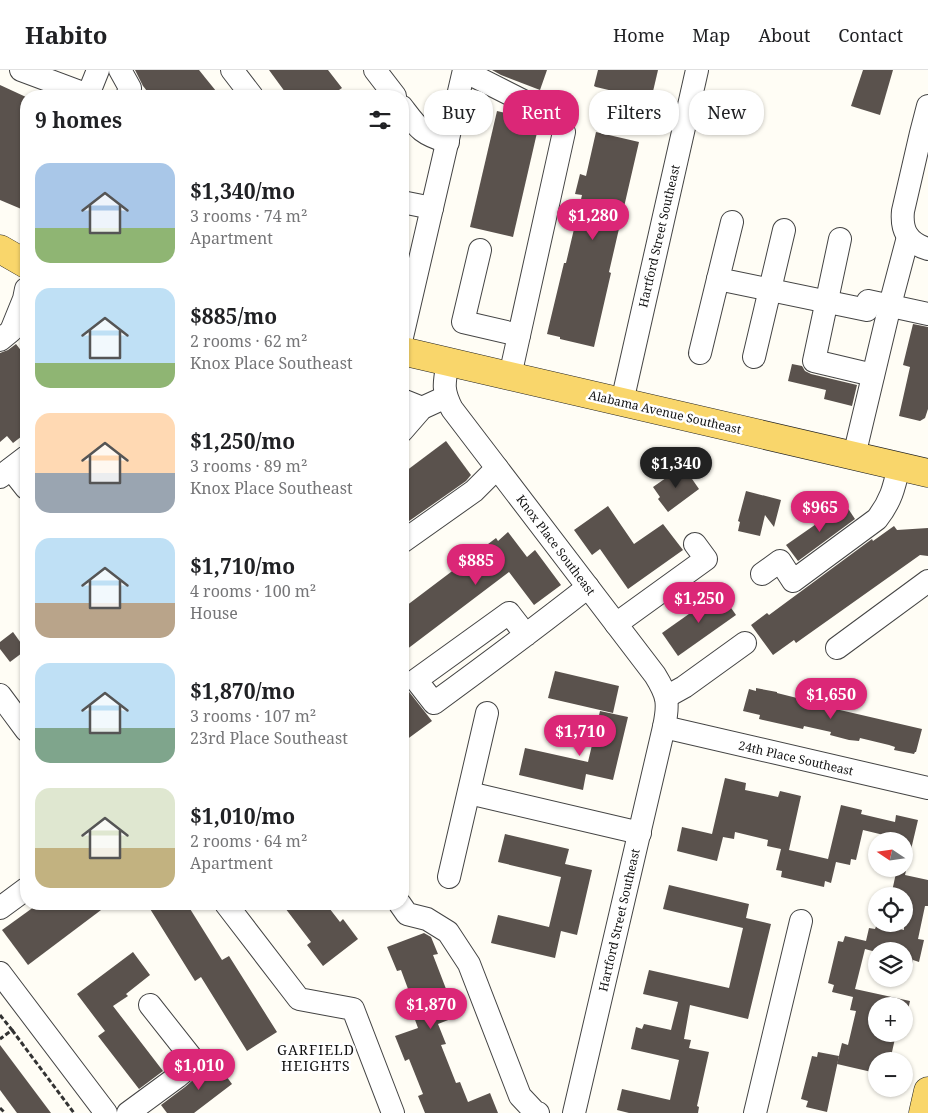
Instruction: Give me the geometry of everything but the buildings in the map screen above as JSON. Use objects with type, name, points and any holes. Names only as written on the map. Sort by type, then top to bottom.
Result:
[{"type":"main road","points":[[0,249],[19,271]]},
{"type":"main road","name":"Alabama Avenue Southeast","points":[[409,354],[928,473]]},
{"type":"main road","points":[[923,1113],[928,1091]]},
{"type":"street","points":[[21,70],[75,90]]},
{"type":"street","points":[[90,90],[98,70]]},
{"type":"street","points":[[120,70],[130,88],[129,90]]},
{"type":"street","points":[[232,70],[247,90]]},
{"type":"street","points":[[375,70],[390,90]]},
{"type":"street","points":[[409,307],[464,70],[550,115],[560,123],[564,132],[510,376]]},
{"type":"street","name":"Hartford Street Southeast","points":[[622,402],[697,70]]},
{"type":"street","points":[[928,106],[902,220],[908,237],[920,247],[928,249]]},
{"type":"street","points":[[409,116],[425,133],[448,142]]},
{"type":"street","points":[[409,203],[432,208]]},
{"type":"street","points":[[700,353],[732,222]]},
{"type":"street","points":[[754,358],[784,230]]},
{"type":"street","points":[[854,456],[908,237]]},
{"type":"street","points":[[840,239],[814,361],[873,375]]},
{"type":"street","points":[[480,250],[463,322],[519,335]]},
{"type":"street","points":[[718,279],[867,310],[868,300],[928,314]]},
{"type":"street","points":[[0,340],[11,331],[20,309]]},
{"type":"street","points":[[412,404],[446,397],[444,384],[448,362]]},
{"type":"street","name":"Knox Place Southeast","points":[[446,397],[452,409],[655,675],[666,697],[667,709],[664,727]]},
{"type":"street","points":[[762,574],[780,561],[793,581],[877,519],[886,507],[893,492],[899,466]]},
{"type":"street","points":[[12,468],[20,479]]},
{"type":"street","points":[[409,537],[474,490],[497,468]]},
{"type":"street","points":[[616,624],[706,559],[694,544]]},
{"type":"street","points":[[837,648],[928,580]]},
{"type":"street","points":[[526,635],[509,613],[416,680],[434,703],[526,635],[588,587]]},
{"type":"street","points":[[666,697],[684,687],[745,643]]},
{"type":"street","points":[[0,695],[20,722]]},
{"type":"street","points":[[450,877],[487,713]]},
{"type":"street","name":"Hartford Street Southeast","points":[[574,1113],[664,727]]},
{"type":"street","name":"24th Place Southeast","points":[[664,727],[928,788]]},
{"type":"street","points":[[469,793],[640,833]]},
{"type":"street","points":[[0,908],[20,893]]},
{"type":"street","points":[[231,910],[298,999],[353,1009],[393,1113]]},
{"type":"street","points":[[404,910],[407,914],[427,919],[448,932],[469,964],[520,1096],[538,1113]]},
{"type":"street","points":[[755,1113],[801,922]]},
{"type":"street","points":[[0,973],[106,1113]]},
{"type":"street","points":[[128,1113],[195,1062],[150,1005]]},
{"type":"path","points":[[0,1015],[74,1113]]},
{"type":"path","points":[[0,1039],[12,1030]]},
{"type":"path","points":[[0,1108],[5,1113]]},
{"type":"district","name":"GARFIELD HEIGHTS","points":[[316,1058]]}]
